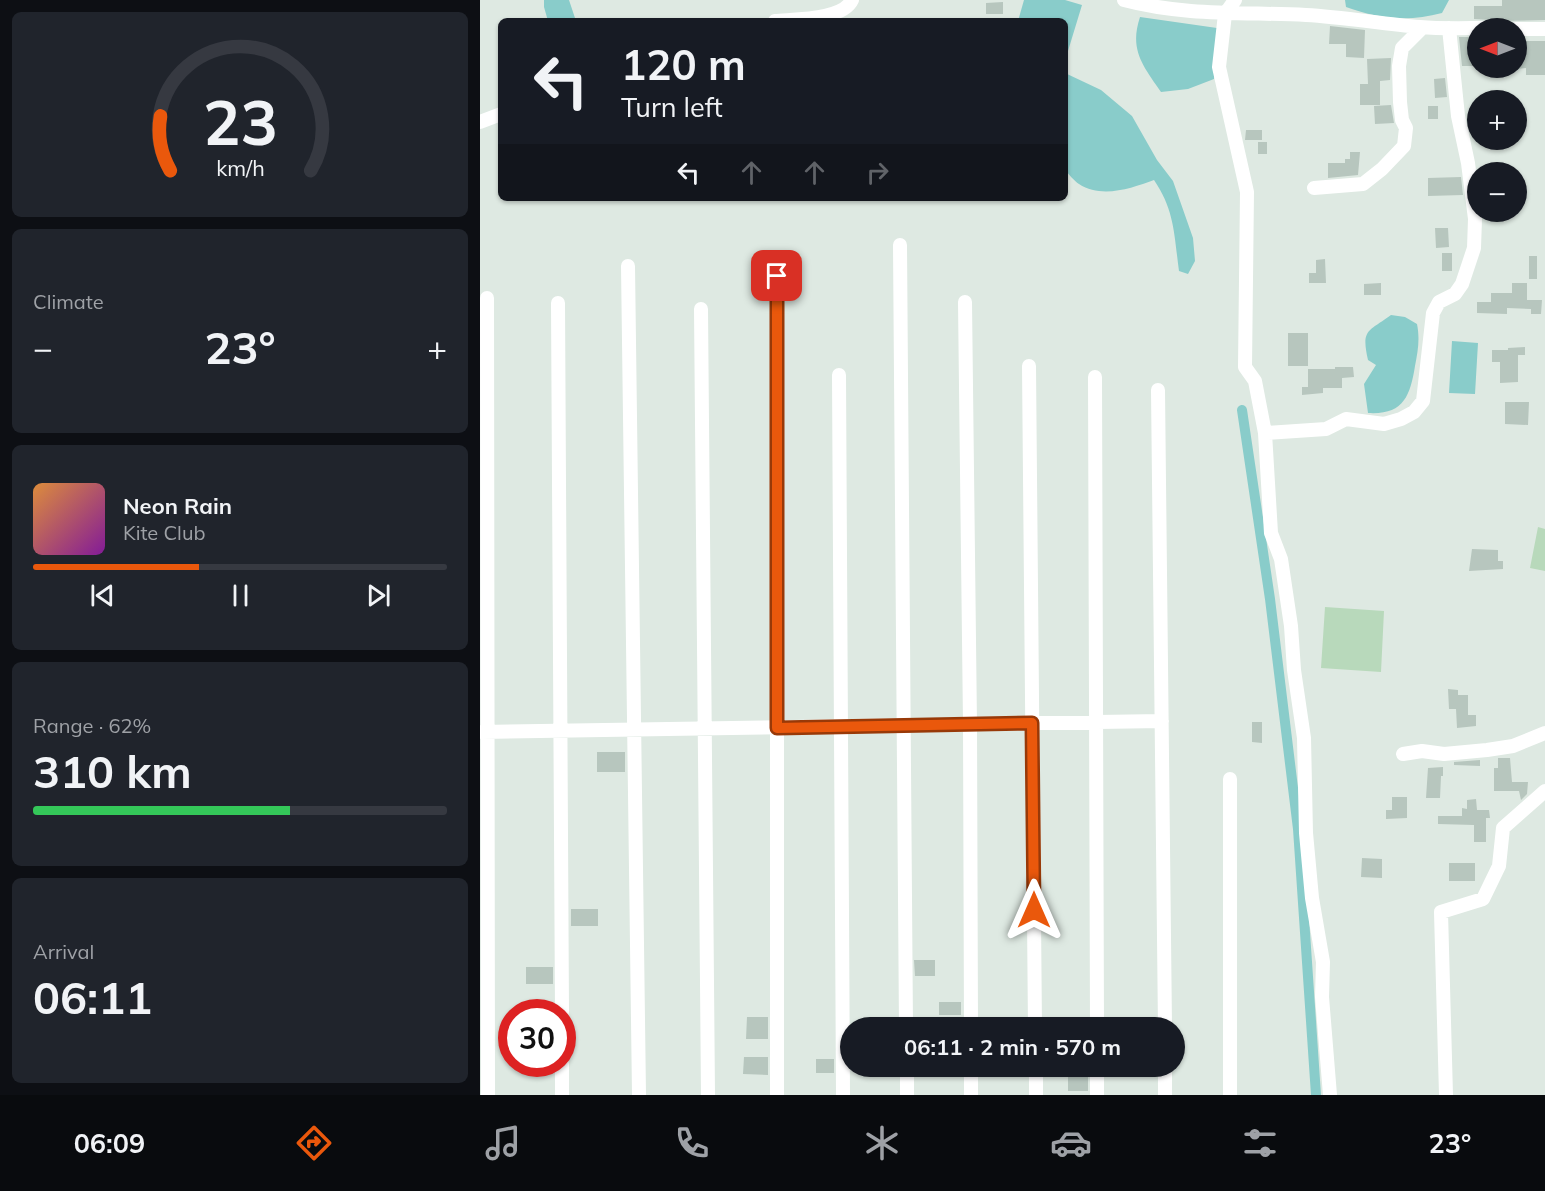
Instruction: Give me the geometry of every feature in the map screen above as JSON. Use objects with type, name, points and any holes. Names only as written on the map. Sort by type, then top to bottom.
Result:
[{"type":"street","points":[[801,18],[835,14],[849,7],[852,0]]},
{"type":"street","points":[[1124,0],[1151,7],[1225,14],[1307,15],[1422,28],[1467,28]]},
{"type":"street","points":[[1235,0],[1225,14],[1219,67],[1247,192],[1245,367],[1255,381],[1265,433],[1271,533],[1281,559],[1286,585],[1294,670],[1304,738],[1305,833],[1312,898],[1323,962],[1322,997],[1330,1095]]},
{"type":"street","points":[[1314,188],[1363,184],[1382,169],[1404,146],[1406,128],[1402,120],[1399,66],[1402,48],[1422,28]]},
{"type":"street","points":[[1265,433],[1326,429],[1346,419],[1384,424],[1414,412],[1423,401],[1433,314],[1439,302],[1455,294],[1462,284],[1474,248],[1475,219],[1468,163],[1458,116],[1449,28]]},
{"type":"street","points":[[1527,29],[1545,29]]},
{"type":"street","points":[[480,122],[498,115]]},
{"type":"street","points":[[900,245],[906,1017]]},
{"type":"street","points":[[628,266],[639,1095]]},
{"type":"street","points":[[777,276],[777,1095]]},
{"type":"street","points":[[487,298],[484,732],[488,1095]]},
{"type":"street","points":[[965,302],[971,1017]]},
{"type":"street","points":[[558,303],[562,999]]},
{"type":"street","points":[[701,309],[708,1095]]},
{"type":"street","points":[[1029,366],[1035,1017]]},
{"type":"street","points":[[839,375],[843,1095]]},
{"type":"street","points":[[1095,376],[1097,1017]]},
{"type":"street","points":[[1158,390],[1165,1017]]},
{"type":"street","points":[[484,732],[1162,721]]},
{"type":"street","points":[[1403,754],[1422,751],[1444,754],[1487,750],[1513,746],[1545,733]]},
{"type":"street","points":[[1230,779],[1230,1095]]},
{"type":"street","points":[[1446,1095],[1441,912],[1483,899],[1499,866],[1503,828],[1545,791]]},
{"type":"street","points":[[562,1077],[562,1095]]},
{"type":"street","points":[[907,1077],[907,1095]]},
{"type":"street","points":[[971,1077],[971,1095]]},
{"type":"street","points":[[1036,1077],[1036,1095]]},
{"type":"street","points":[[1097,1077],[1097,1095]]},
{"type":"street","points":[[1165,1077],[1165,1095]]},
{"type":"green space","points":[[1538,527],[1545,529],[1545,571],[1530,568]]},
{"type":"green space","points":[[1325,607],[1384,611],[1381,672],[1321,668]]},
{"type":"water","points":[[544,0],[569,0],[575,18],[547,18]]},
{"type":"water","points":[[1024,0],[1065,0],[1082,5],[1068,51],[1068,18],[1019,18]]},
{"type":"water","points":[[1345,0],[1449,0],[1442,13],[1417,18],[1394,18],[1346,7]]},
{"type":"water","points":[[1140,17],[1217,28],[1214,79],[1188,89],[1161,92],[1144,66],[1137,48],[1136,39]]},
{"type":"water","points":[[1068,74],[1101,90],[1132,116],[1157,160],[1173,181],[1193,238],[1195,261],[1188,274],[1179,271],[1170,213],[1154,180],[1117,191],[1097,191],[1073,179],[1068,173]]},
{"type":"water","points":[[1391,315],[1405,317],[1417,324],[1418,345],[1413,377],[1407,395],[1397,407],[1380,413],[1368,413],[1364,384],[1376,365],[1368,360],[1366,337],[1368,332]]},
{"type":"water","points":[[1452,341],[1478,343],[1475,394],[1449,393]]},
{"type":"building","points":[[1502,0],[1545,0],[1545,20],[1474,18],[1474,6],[1502,6]]},
{"type":"building","points":[[1003,2],[1003,14],[986,14],[986,3]]},
{"type":"building","points":[[1330,26],[1365,30],[1364,58],[1346,57],[1346,44],[1329,44]]},
{"type":"building","points":[[1459,37],[1467,37],[1467,66],[1462,66]]},
{"type":"building","points":[[1527,41],[1545,41],[1545,75],[1527,75]]},
{"type":"building","points":[[1391,58],[1390,80],[1380,81],[1380,105],[1360,105],[1360,84],[1368,84],[1367,59]]},
{"type":"building","points":[[1445,78],[1447,97],[1435,98],[1434,79]]},
{"type":"building","points":[[1391,105],[1394,123],[1375,124],[1374,106]]},
{"type":"building","points":[[1428,106],[1438,106],[1438,119],[1428,119]]},
{"type":"building","points":[[1246,130],[1262,130],[1262,140],[1245,140]]},
{"type":"building","points":[[1258,142],[1267,142],[1267,154],[1258,154]]},
{"type":"building","points":[[1350,152],[1360,152],[1358,175],[1328,178],[1328,163],[1345,163],[1345,159],[1350,159]]},
{"type":"building","points":[[1461,177],[1463,195],[1428,196],[1428,178]]},
{"type":"building","points":[[1435,228],[1448,228],[1449,247],[1436,248]]},
{"type":"building","points":[[1442,253],[1452,253],[1452,271],[1442,271]]},
{"type":"building","points":[[1529,256],[1537,256],[1537,279],[1529,279]]},
{"type":"building","points":[[1325,259],[1326,283],[1309,283],[1309,273],[1316,273],[1316,260]]},
{"type":"building","points":[[1381,283],[1381,295],[1364,295],[1364,284]]},
{"type":"building","points":[[1512,283],[1527,283],[1527,300],[1542,300],[1541,314],[1531,314],[1531,309],[1507,308],[1507,314],[1477,313],[1477,302],[1491,302],[1491,293],[1512,293]]},
{"type":"building","points":[[1288,333],[1308,333],[1308,366],[1288,366]]},
{"type":"building","points":[[1525,347],[1525,355],[1518,355],[1518,382],[1500,383],[1500,362],[1492,362],[1492,350]]},
{"type":"building","points":[[1335,367],[1353,367],[1354,377],[1342,378],[1342,388],[1323,388],[1323,393],[1302,395],[1302,387],[1308,387],[1308,369],[1335,369]]},
{"type":"building","points":[[1505,402],[1529,402],[1528,425],[1505,424]]},
{"type":"building","points":[[1472,549],[1498,550],[1498,561],[1503,561],[1503,569],[1469,571]]},
{"type":"building","points":[[1448,689],[1458,690],[1458,695],[1468,695],[1468,715],[1476,715],[1476,726],[1457,728],[1456,709],[1449,709]]},
{"type":"building","points":[[1252,722],[1262,722],[1262,743],[1252,742]]},
{"type":"building","points":[[597,752],[625,752],[625,772],[597,772]]},
{"type":"building","points":[[1498,758],[1510,758],[1512,782],[1528,782],[1527,794],[1521,800],[1519,791],[1494,791],[1494,768],[1498,768]]},
{"type":"building","points":[[1480,760],[1480,766],[1454,765],[1454,762]]},
{"type":"building","points":[[1443,767],[1440,798],[1426,798],[1428,768]]},
{"type":"building","points":[[1392,797],[1407,797],[1407,818],[1386,819],[1386,810],[1392,810]]},
{"type":"building","points":[[1476,799],[1477,810],[1489,810],[1490,818],[1486,818],[1486,842],[1474,842],[1474,825],[1438,824],[1438,816],[1462,816],[1462,808],[1467,809],[1467,800]]},
{"type":"building","points":[[1362,858],[1382,859],[1382,878],[1361,877]]},
{"type":"building","points":[[1449,863],[1475,863],[1475,881],[1449,881]]},
{"type":"building","points":[[571,909],[598,909],[598,926],[571,926]]},
{"type":"building","points":[[914,960],[935,960],[935,976],[915,976]]},
{"type":"building","points":[[526,967],[553,967],[553,984],[526,984]]},
{"type":"building","points":[[939,1002],[961,1002],[961,1015],[939,1015]]},
{"type":"building","points":[[747,1017],[768,1017],[768,1039],[746,1039]]},
{"type":"building","points":[[744,1057],[768,1057],[768,1075],[743,1074]]},
{"type":"building","points":[[816,1059],[834,1059],[834,1073],[816,1073]]},
{"type":"building","points":[[1068,1077],[1088,1077],[1088,1091],[1068,1091]]},
{"type":"waterway","points":[[1242,410],[1270,599],[1298,829],[1316,1095]]},
{"type":"route","points":[[777,276],[777,728],[1032,723],[1034,910]]}]
